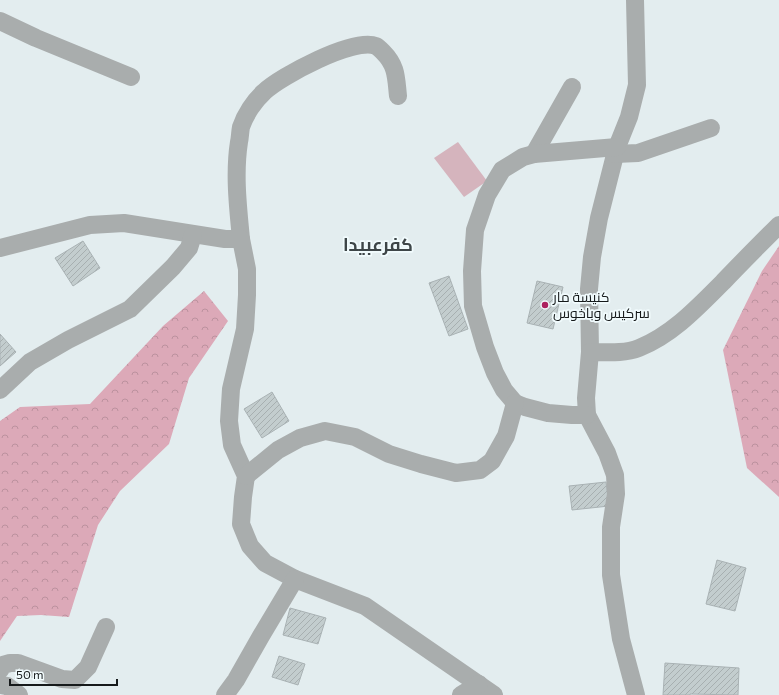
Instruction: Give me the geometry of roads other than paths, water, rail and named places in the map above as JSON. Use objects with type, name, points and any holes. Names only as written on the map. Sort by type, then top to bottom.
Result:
[{"type":"street","points":[[635,0],[637,85],[629,117],[616,150],[599,218],[592,257],[589,289],[590,352],[586,398],[587,415],[607,453],[615,475],[616,494],[611,528],[611,575],[621,639],[636,695]]},
{"type":"street","points":[[0,20],[36,38],[131,77]]},
{"type":"street","points":[[398,96],[395,70],[388,57],[377,46],[360,44],[315,61],[284,77],[264,92],[252,106],[241,127],[237,158],[237,199],[241,239],[247,269],[247,296],[245,330],[231,389],[228,420],[232,445],[246,476],[241,524],[250,546],[265,563],[296,579],[365,606],[494,695]]},
{"type":"street","points":[[534,154],[572,87]]},
{"type":"street","points":[[587,415],[572,416],[525,408],[515,403],[504,390],[485,347],[473,306],[472,271],[476,230],[487,195],[502,170],[523,157],[534,154],[616,150],[638,153],[711,128]]},
{"type":"street","points":[[0,248],[90,225],[124,223],[193,235],[225,239],[241,239]]},
{"type":"street","points":[[590,352],[613,352],[637,349],[659,339],[677,326],[710,295],[779,225]]},
{"type":"street","points":[[0,390],[30,362],[68,340],[130,309],[173,267],[188,248],[193,235]]},
{"type":"street","points":[[246,476],[278,450],[300,438],[325,431],[355,437],[389,454],[456,473],[480,470],[492,461],[506,436],[515,403]]},
{"type":"street","points":[[225,695],[236,680],[296,579]]},
{"type":"street","points":[[0,670],[3,665],[18,663],[62,679],[75,680],[88,667],[106,627]]},
{"type":"street","points":[[0,684],[7,686],[19,695]]},
{"type":"street","points":[[461,695],[479,684]]},
{"type":"place","name":"كنيسة مار سركيس وباخوس","points":[[545,305]]},
{"type":"district","name":"كفرعبيدا","points":[[378,245]]}]
